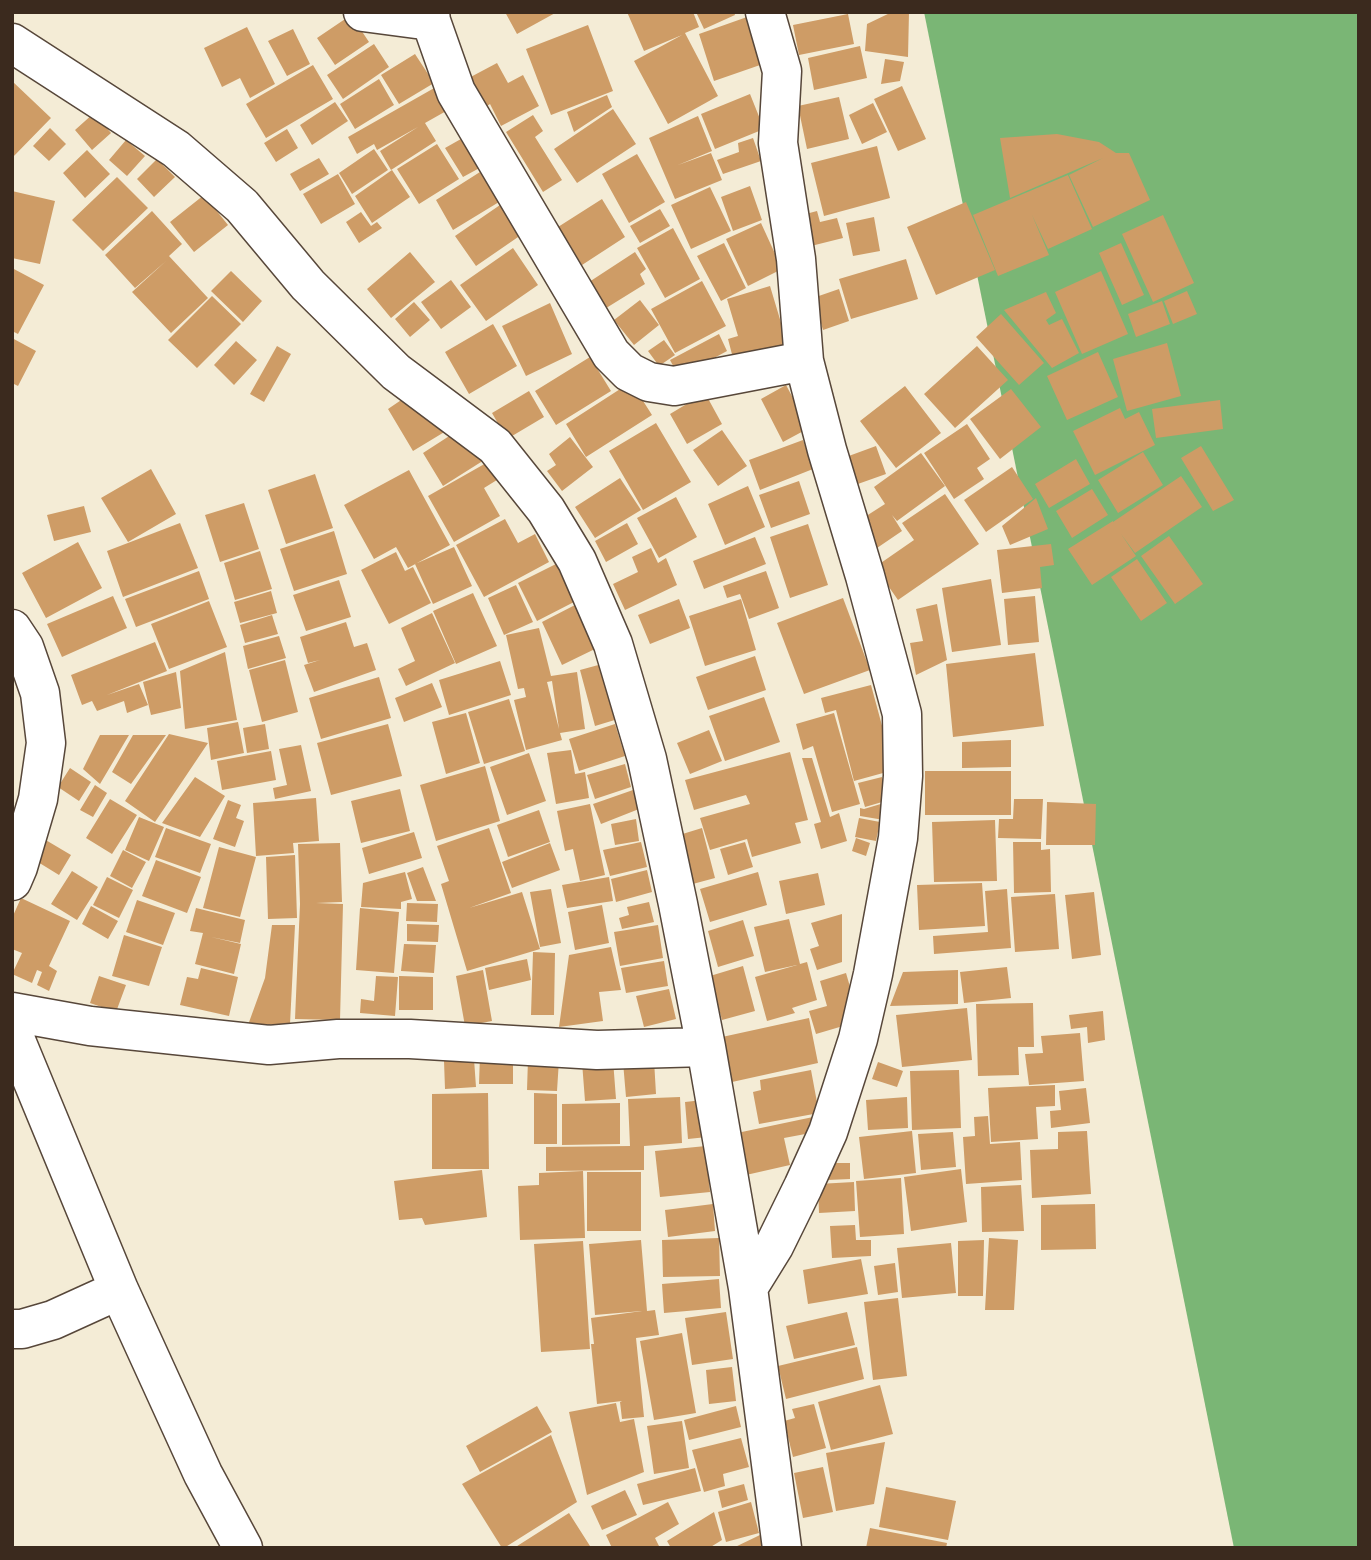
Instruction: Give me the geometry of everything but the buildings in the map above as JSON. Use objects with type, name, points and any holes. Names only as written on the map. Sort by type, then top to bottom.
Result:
[{"type":"street","points":[[363,12],[431,16],[456,92],[611,354],[629,372],[649,382],[674,386],[804,361]]},
{"type":"street","points":[[748,1288],[774,1246],[828,1132],[858,1039],[873,975],[898,838],[903,776],[902,714],[804,361],[796,259],[778,143],[782,71],[765,12]]},
{"type":"street","points":[[12,43],[176,149],[242,206],[308,285],[396,372],[495,446],[546,510],[577,561],[613,644],[646,759],[678,904],[748,1288],[782,1548]]},
{"type":"street","points":[[12,629],[24,647],[40,693],[46,743],[38,799],[12,881]]},
{"type":"street","points":[[12,1012],[90,1026],[269,1045],[410,1039],[597,1050],[706,1048]]},
{"type":"street","points":[[12,1031],[119,1290],[203,1474],[243,1548]]},
{"type":"street","points":[[12,1329],[22,1329],[52,1320],[119,1290]]},
{"type":"green space","points":[[924,12],[1359,12],[1359,1548],[1234,1548]]}]
